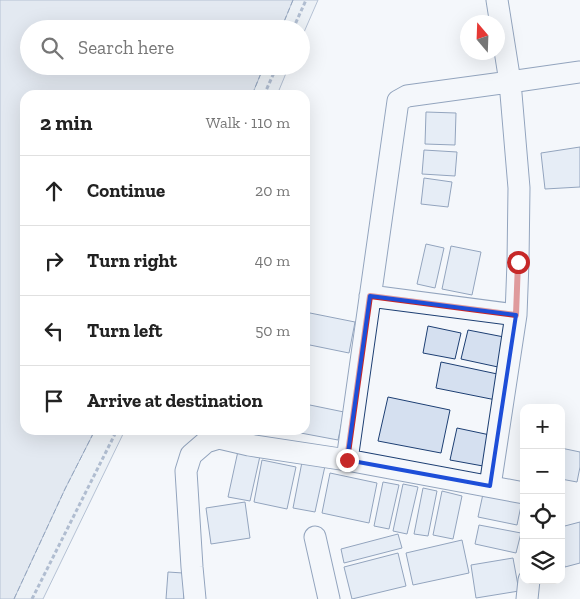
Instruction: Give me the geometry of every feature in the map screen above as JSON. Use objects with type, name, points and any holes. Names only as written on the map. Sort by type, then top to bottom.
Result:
[{"type":"street","points":[[490,486],[516,315],[518,262],[519,188],[510,82],[497,0]]},
{"type":"street","points":[[347,460],[398,101],[407,96],[580,72]]},
{"type":"street","points":[[370,296],[516,315]]},
{"type":"street","points":[[195,599],[186,471],[191,455],[206,442],[219,438],[249,445],[347,460],[520,492]]},
{"type":"street","points":[[315,537],[329,599]]},
{"type":"street","points":[[527,599],[529,584]]},
{"type":"path","points":[[297,20],[306,0]]},
{"type":"path","points":[[266,90],[273,75]]},
{"type":"path","points":[[32,599],[114,435]]},
{"type":"highlighted area","points":[[370,296],[516,315],[490,486],[347,460]]},
{"type":"shaded area","points":[[0,0],[318,0],[309,20],[20,20],[20,75],[285,75],[279,90],[20,90],[20,435],[123,435],[43,599],[0,599]]},
{"type":"shaded area","points":[[0,0],[293,0],[285,20],[20,20],[20,75],[260,75],[254,90],[20,90],[20,435],[92,435],[14,599],[0,599]]},
{"type":"building","points":[[426,112],[456,113],[455,145],[425,144]]},
{"type":"building","points":[[580,147],[580,187],[545,189],[541,153]]},
{"type":"building","points":[[424,150],[457,152],[455,176],[422,174]]},
{"type":"building","points":[[424,178],[452,182],[448,207],[421,204]]},
{"type":"building","points":[[426,244],[444,248],[435,288],[417,284]]},
{"type":"building","points":[[451,246],[481,252],[472,295],[442,289]]},
{"type":"building","points":[[310,313],[355,322],[349,353],[310,345]]},
{"type":"building","points":[[428,326],[461,333],[455,359],[423,353]]},
{"type":"building","points":[[468,330],[504,337],[498,367],[461,359]]},
{"type":"building","points":[[441,362],[502,375],[496,400],[436,388]]},
{"type":"building","points":[[388,397],[450,410],[441,453],[378,441]]},
{"type":"building","points":[[310,405],[344,412],[338,440],[310,435]]},
{"type":"building","points":[[457,428],[490,435],[483,466],[450,460]]},
{"type":"building","points":[[565,449],[580,452],[577,482],[565,480]]},
{"type":"building","points":[[238,451],[260,456],[250,501],[228,497]]},
{"type":"building","points":[[262,460],[296,467],[287,509],[254,502]]},
{"type":"building","points":[[302,462],[325,466],[315,512],[293,508]]},
{"type":"building","points":[[330,473],[377,483],[369,523],[322,513]]},
{"type":"building","points":[[383,482],[399,485],[389,529],[374,526]]},
{"type":"building","points":[[403,484],[418,487],[407,534],[393,531]]},
{"type":"building","points":[[423,488],[437,491],[428,536],[414,534]]},
{"type":"building","points":[[442,491],[462,496],[453,539],[433,535]]},
{"type":"building","points":[[483,494],[520,501],[517,525],[478,517]]},
{"type":"building","points":[[245,502],[250,538],[211,544],[206,508]]},
{"type":"building","points":[[580,522],[580,563],[565,567],[565,539],[565,526]]},
{"type":"building","points":[[479,525],[520,533],[516,553],[475,544]]},
{"type":"building","points":[[398,534],[402,548],[344,563],[341,549]]},
{"type":"building","points":[[462,540],[469,573],[413,585],[406,553]]},
{"type":"building","points":[[398,553],[406,586],[352,599],[344,567]]},
{"type":"building","points":[[513,558],[519,591],[476,598],[471,565]]},
{"type":"building","points":[[168,572],[183,573],[184,599],[166,599]]},
{"type":"fence","points":[[285,20],[293,0]]},
{"type":"fence","points":[[254,90],[260,75]]},
{"type":"fence","points":[[14,599],[92,435]]},
{"type":"route","points":[[347,460],[370,296],[516,315],[518,262]]}]
